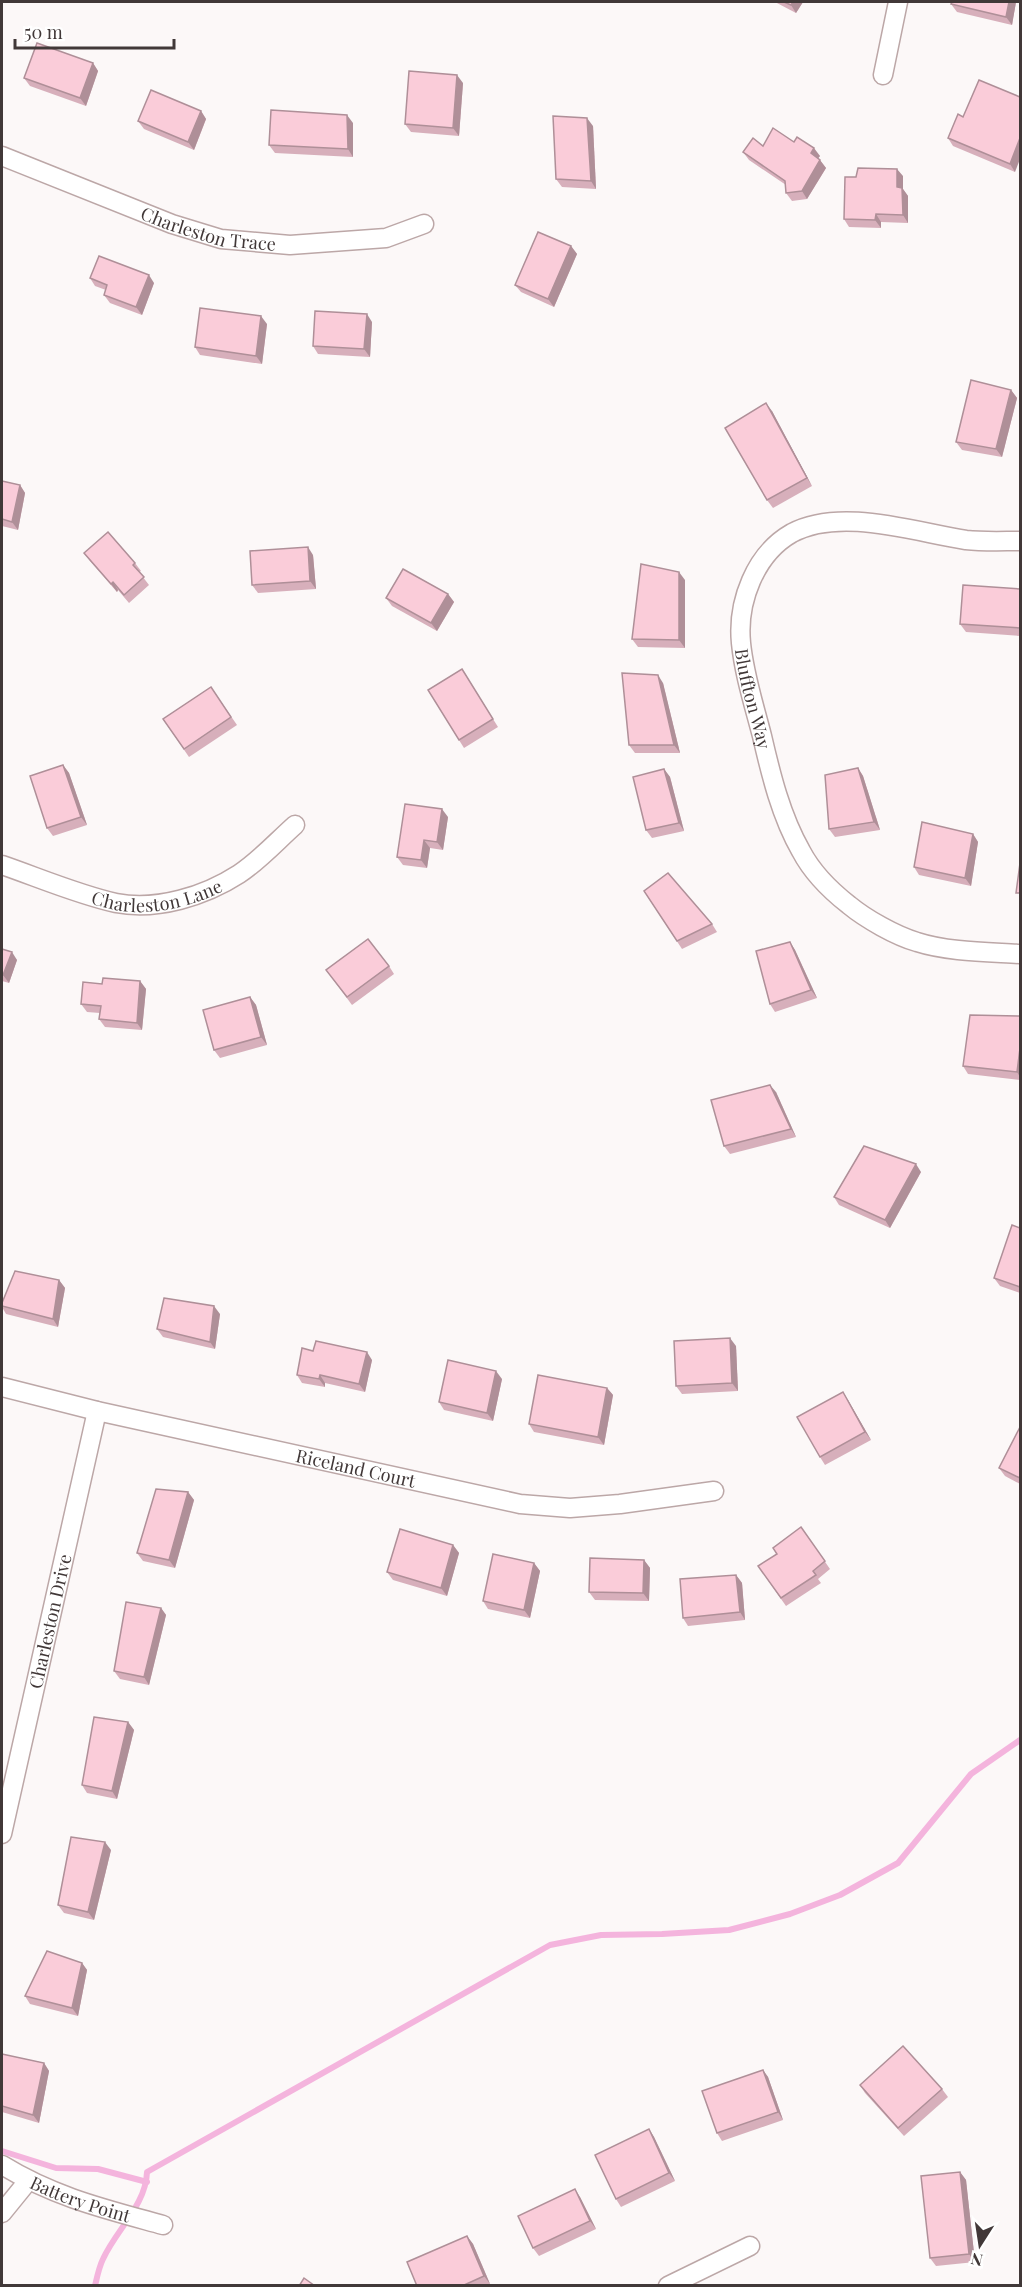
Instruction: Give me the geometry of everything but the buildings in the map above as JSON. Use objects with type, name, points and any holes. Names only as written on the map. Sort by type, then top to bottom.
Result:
[{"type":"street","points":[[883,75],[898,2]]},
{"type":"street","name":"Charleston Trace","points":[[2,156],[172,224],[221,239],[290,245],[386,238],[424,224]]},
{"type":"street","name":"Bluffton Way","points":[[1020,541],[969,540],[882,525],[844,522],[809,527],[792,534],[775,546],[757,566],[748,588],[741,640],[744,665],[774,784],[801,852],[825,884],[858,911],[917,942],[965,950],[1020,954]]},
{"type":"street","name":"Charleston Lane","points":[[2,865],[117,903],[148,904],[181,899],[220,885],[242,872],[295,825]]},
{"type":"street","name":"Riceland Court","points":[[2,1387],[97,1411],[520,1504],[570,1508],[620,1504],[714,1491]]},
{"type":"street","name":"Charleston Drive","points":[[2,1834],[97,1411]]},
{"type":"street","name":"Battery Point","points":[[2,2165],[28,2181],[79,2202],[163,2225]]},
{"type":"street","points":[[2,2213],[28,2181]]},
{"type":"street","points":[[668,2286],[750,2246]]},
{"type":"waterway","points":[[95,2286],[103,2259],[142,2195],[147,2172],[550,1945],[601,1935],[729,1930],[790,1914],[840,1895],[898,1863],[971,1774],[1020,1740]]},
{"type":"waterway","points":[[2,2151],[56,2168],[98,2169],[147,2182]]}]
